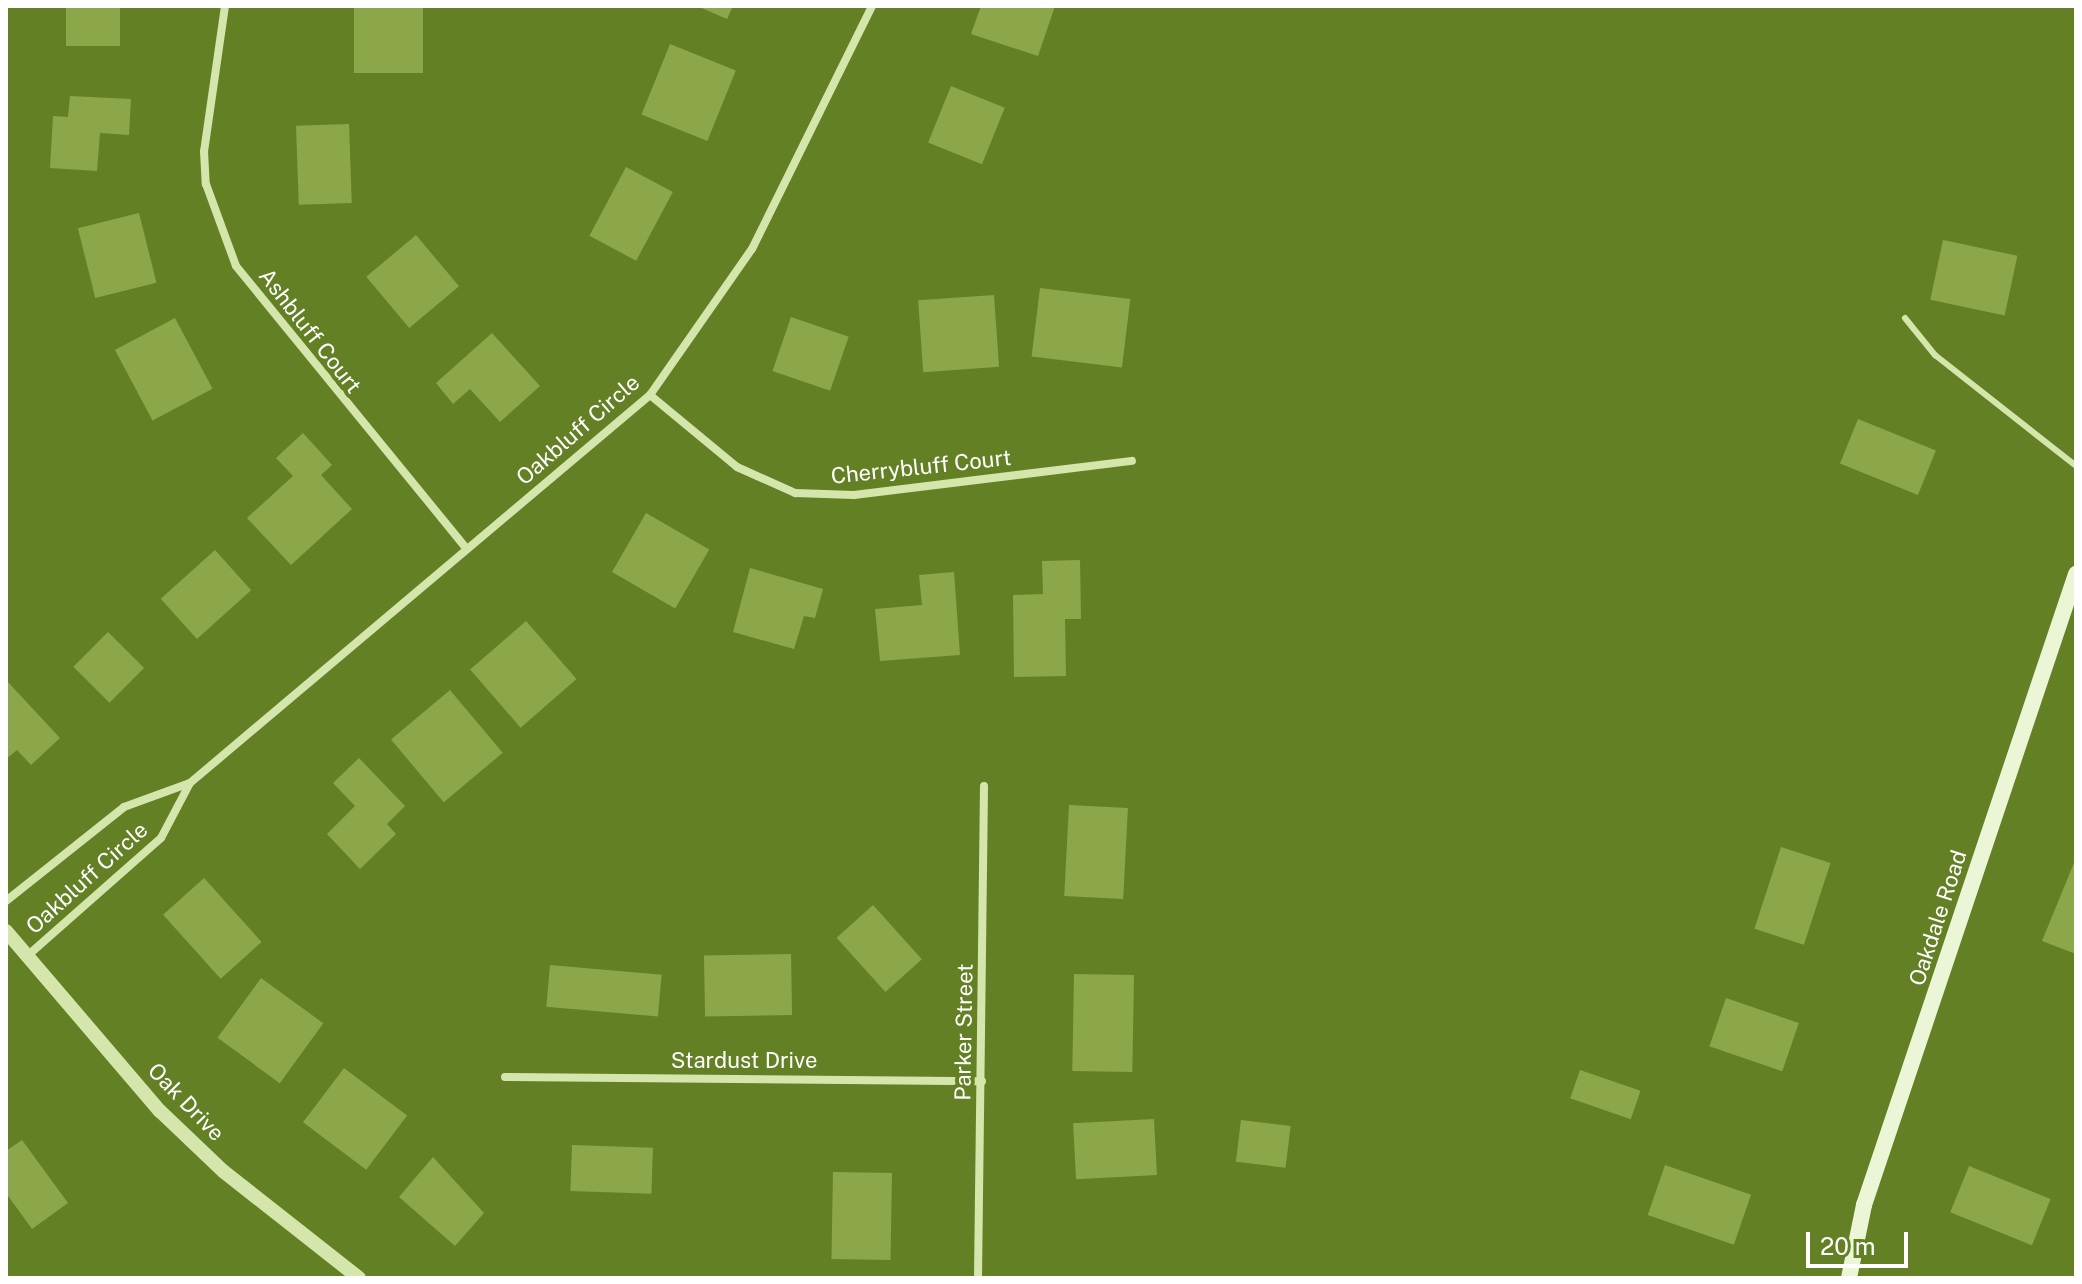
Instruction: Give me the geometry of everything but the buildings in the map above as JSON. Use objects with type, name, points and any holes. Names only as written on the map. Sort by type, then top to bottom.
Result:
[{"type":"main road","name":"Oakdale Road","points":[[1849,1278],[1864,1205],[2076,574]]},
{"type":"street","name":"Ashbluff Court","points":[[225,6],[204,151],[206,184],[236,266],[467,549]]},
{"type":"street","name":"Oakbluff Circle","points":[[6,901],[124,807],[190,783],[650,395],[752,249],[872,6]]},
{"type":"street","name":"Cherrybluff Court","points":[[650,395],[737,467],[795,493],[854,495],[1132,461]]},
{"type":"street","name":"Oakbluff Circle","points":[[27,956],[161,838],[190,783]]},
{"type":"street","name":"Parker Street","points":[[978,1278],[984,786]]},
{"type":"street","name":"Oak Drive","points":[[6,931],[160,1111],[359,1278]]},
{"type":"street","name":"Stardust Drive","points":[[505,1077],[982,1081]]},
{"type":"lane","points":[[1905,318],[1935,355],[2076,466]]}]
